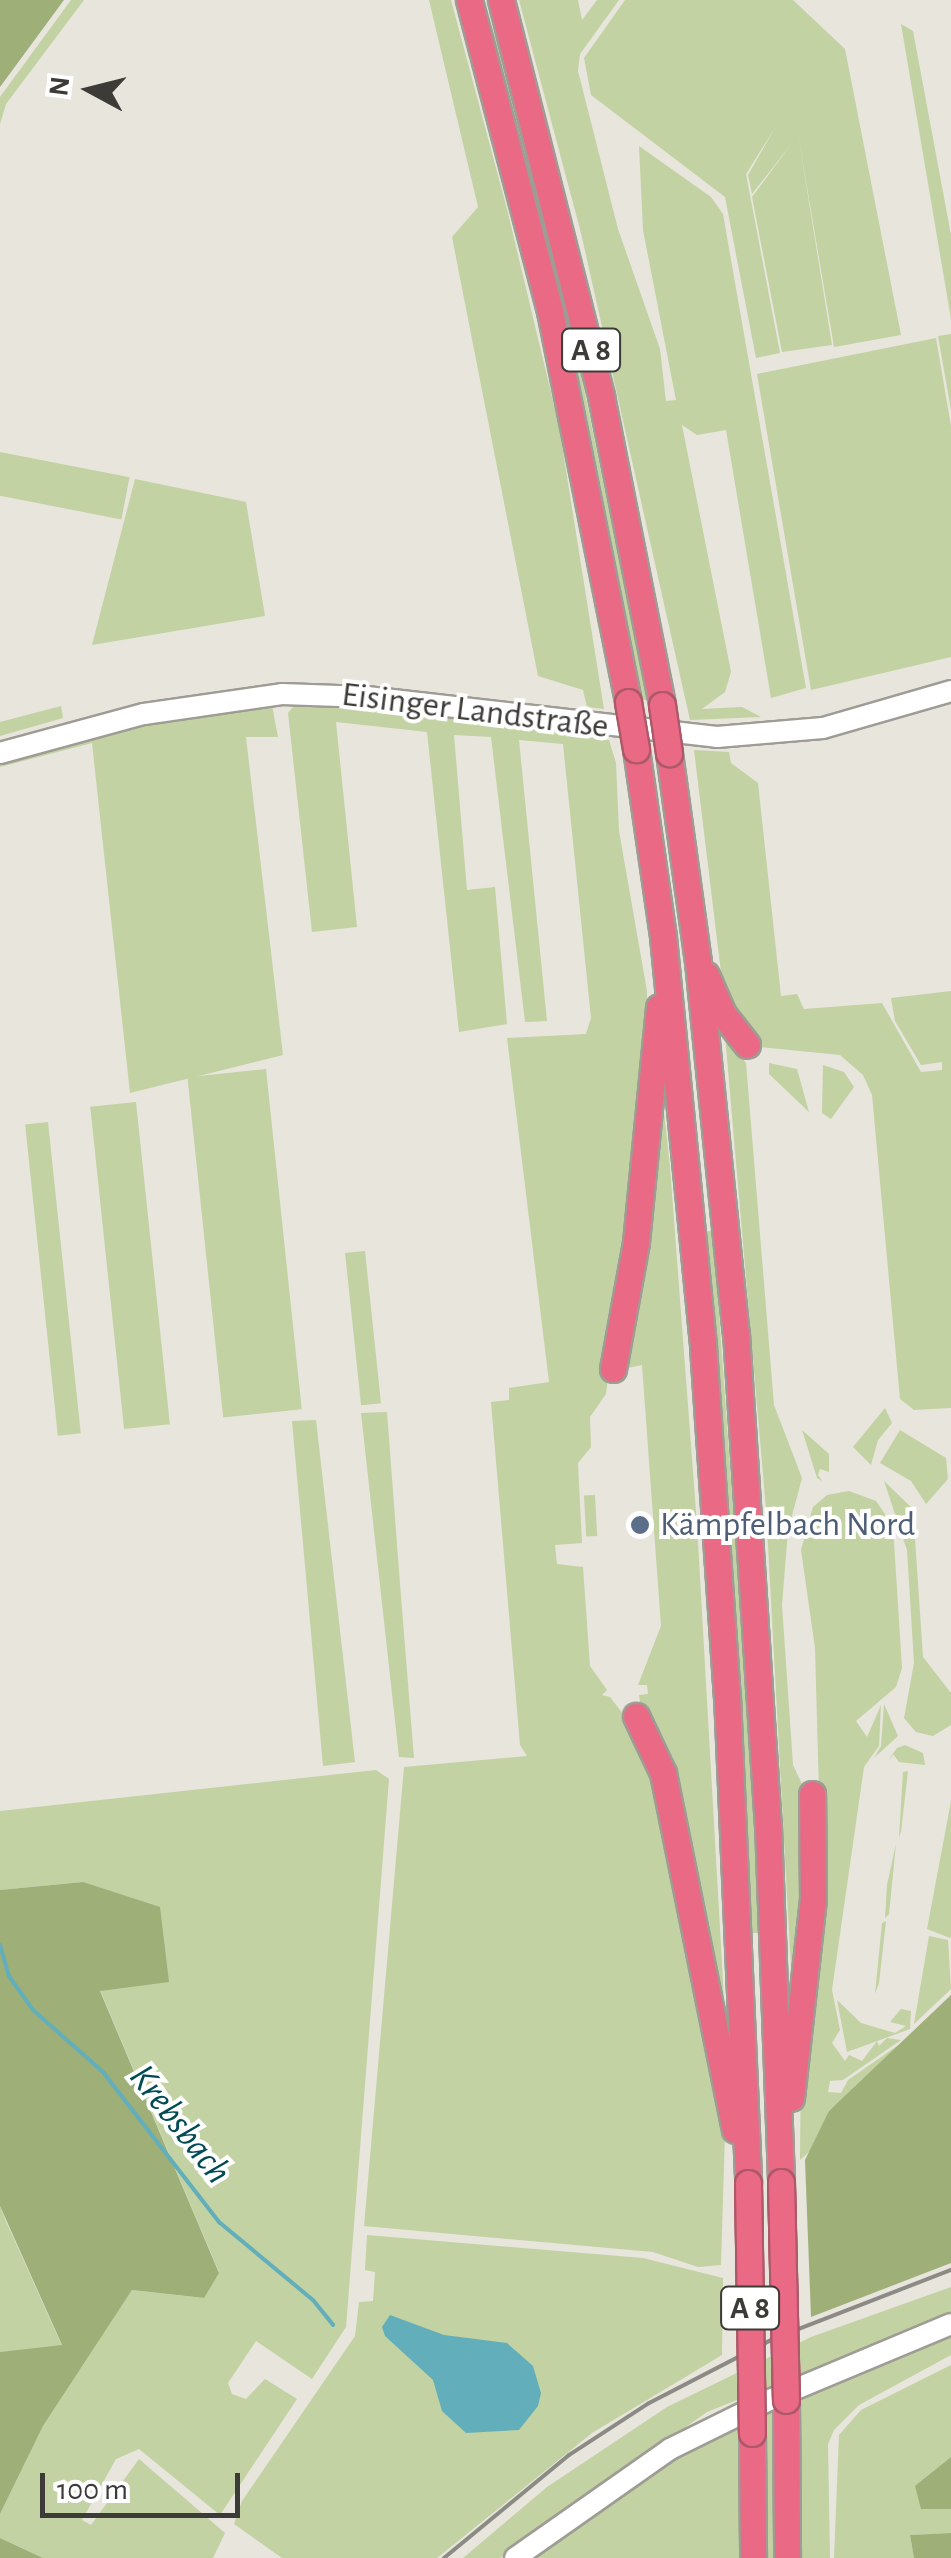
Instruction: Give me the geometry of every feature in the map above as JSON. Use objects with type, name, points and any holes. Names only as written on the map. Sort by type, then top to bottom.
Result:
[{"type":"highway","name":"A 8","points":[[469,0],[558,346],[628,702],[663,937],[716,1526],[748,2183],[753,2558]]},
{"type":"highway","name":"A 8","points":[[501,0],[598,379],[662,705],[698,962],[748,1508],[781,2182],[786,2558]]},
{"type":"highway","points":[[613,1369],[642,1196],[663,937]]},
{"type":"highway","points":[[698,962],[747,1045]]},
{"type":"highway","points":[[636,1716],[663,1774],[748,2183]]},
{"type":"highway","points":[[781,2182],[813,1899],[812,1794]]},
{"type":"main road","name":"Eisinger Landstraße","points":[[0,753],[144,714],[282,694],[367,697],[717,737],[823,728],[951,691]]},
{"type":"main road","points":[[515,2558],[670,2449],[767,2400],[951,2324]]},
{"type":"green space","points":[[0,0],[64,0],[0,87]]},
{"type":"green space","points":[[71,0],[84,0],[6,104],[0,124],[0,97]]},
{"type":"green space","points":[[429,0],[451,0],[507,209],[559,426],[604,709],[587,707],[583,690],[538,676],[452,237],[478,207]]},
{"type":"green space","points":[[482,0],[505,63],[568,311],[648,700],[641,700],[564,312]]},
{"type":"green space","points":[[519,0],[578,0],[582,20],[597,0],[619,0],[580,54],[578,71],[618,229],[660,349],[666,401],[676,400],[643,230],[639,146],[711,197],[723,214],[806,688],[771,698],[726,430],[697,435],[682,425],[731,672],[725,692],[702,709],[742,707],[761,717],[690,720],[581,233]]},
{"type":"green space","points":[[625,0],[793,0],[845,49],[901,335],[834,347],[798,134],[832,345],[782,352],[752,197],[793,142],[752,194],[748,175],[776,126],[746,174],[780,353],[756,358],[725,197],[591,95],[584,58]]},
{"type":"green space","points":[[901,24],[913,31],[951,235],[951,319]]},
{"type":"green space","points":[[951,334],[951,410],[938,336]]},
{"type":"green space","points":[[936,338],[951,426],[951,657],[811,690],[757,374]]},
{"type":"green space","points":[[0,452],[130,477],[121,519],[0,496]]},
{"type":"green space","points":[[135,479],[246,502],[265,616],[92,645]]},
{"type":"green space","points":[[326,699],[609,740],[616,763],[619,831],[647,991],[647,1042],[606,1394],[590,1417],[591,1447],[578,1463],[582,1543],[555,1545],[557,1564],[583,1567],[590,1666],[607,1690],[602,1695],[610,1697],[645,1743],[725,2132],[721,2265],[698,2267],[653,2252],[364,2226],[404,1767],[527,1756],[520,1745],[491,1402],[509,1400],[509,1388],[549,1382],[507,1038],[586,1034],[591,1018],[563,744],[519,740],[547,1021],[525,1022],[491,737],[454,735],[467,890],[495,887],[507,1024],[459,1032],[427,732],[336,722],[357,927],[312,932],[288,713],[297,702]]},
{"type":"green space","points":[[271,700],[278,737],[246,737],[283,1055],[130,1093],[92,743],[0,767],[0,759],[90,731]]},
{"type":"green space","points":[[61,706],[63,718],[0,736],[0,722]]},
{"type":"green space","points":[[694,750],[729,752],[731,763],[758,783],[781,996],[797,994],[804,1009],[882,1003],[921,1072],[942,1070],[942,1062],[921,1065],[895,1021],[891,998],[951,991],[951,1408],[914,1410],[900,1399],[872,1095],[863,1075],[840,1055],[760,1047],[724,997]]},
{"type":"green space","points":[[725,1035],[746,1063],[774,1405],[802,1478],[788,1531],[782,1605],[793,1765],[802,1784],[810,1856],[793,2005],[766,1509]]},
{"type":"green space","points":[[769,1063],[797,1069],[809,1112],[769,1074]]},
{"type":"green space","points":[[823,1065],[844,1072],[854,1087],[831,1119],[822,1113]]},
{"type":"green space","points":[[266,1069],[302,1409],[223,1417],[187,1077]]},
{"type":"green space","points":[[136,1102],[170,1424],[124,1429],[90,1107]]},
{"type":"green space","points":[[657,1102],[663,1102],[670,1167],[697,1525],[726,2034],[641,1710],[639,1695],[648,1694],[647,1685],[638,1685],[661,1626],[642,1365],[618,1370]]},
{"type":"green space","points":[[48,1122],[81,1433],[58,1436],[25,1124]]},
{"type":"green space","points":[[713,1230],[749,1731],[759,1933],[751,1933],[705,1232]]},
{"type":"green space","points":[[365,1251],[381,1403],[361,1405],[345,1253]]},
{"type":"green space","points":[[885,1408],[892,1423],[878,1440],[871,1465],[853,1447]]},
{"type":"green space","points":[[387,1412],[414,1758],[399,1757],[361,1413]]},
{"type":"green space","points":[[316,1420],[355,1762],[323,1766],[292,1421]]},
{"type":"green space","points":[[802,1430],[829,1454],[829,1472],[820,1469],[818,1475],[822,1481],[817,1478]]},
{"type":"green space","points":[[900,1430],[946,1458],[948,1479],[926,1504],[911,1481],[880,1463]]},
{"type":"green space","points":[[884,1481],[913,1509],[923,1657],[951,1693],[951,1725],[933,1736],[916,1732],[904,1718],[914,1663],[907,1550]]},
{"type":"green space","points":[[849,1491],[876,1501],[893,1526],[902,1668],[896,1687],[856,1721],[867,1737],[881,1705],[879,1746],[864,1767],[832,1990],[840,2030],[832,2043],[845,2061],[849,2055],[862,2061],[877,2041],[879,2046],[887,2038],[901,2040],[843,2080],[830,2081],[828,2092],[841,2093],[848,2080],[910,2037],[829,2111],[819,2143],[800,2160],[801,2048],[820,1828],[815,1648],[801,1550],[813,1507],[827,1495]]},
{"type":"green space","points":[[595,1495],[597,1536],[586,1537],[584,1496]]},
{"type":"green space","points":[[884,1704],[898,1736],[874,1758],[881,1746]]},
{"type":"green space","points":[[905,1745],[923,1753],[925,1765],[899,1762],[893,1754],[889,1761],[891,1756],[897,1748]]},
{"type":"green space","points":[[376,1770],[389,1779],[346,2327],[312,2379],[256,2341],[228,2383],[232,2394],[246,2399],[265,2379],[297,2399],[220,2515],[139,2449],[116,2459],[82,2520],[91,2525],[139,2459],[225,2533],[213,2558],[43,2558],[0,2538],[0,2514],[43,2426],[132,2290],[203,2298],[219,2272],[100,1990],[83,1882],[0,1890],[0,1811]]},
{"type":"green space","points":[[908,1771],[901,1832],[899,1837],[903,1772]]},
{"type":"green space","points":[[951,1801],[951,1937],[950,1938],[927,1929]]},
{"type":"green space","points":[[896,1844],[889,1914],[885,1918],[887,1885]]},
{"type":"green space","points":[[83,1882],[160,1907],[169,1982],[100,1991],[219,2273],[204,2298],[132,2290],[43,2426],[0,2514],[0,2352],[62,2345],[0,2206],[0,1890]]},
{"type":"green space","points":[[886,1921],[879,1983],[875,1994],[882,1923]]},
{"type":"green space","points":[[929,1936],[948,1940],[951,1989],[914,2024]]},
{"type":"green space","points":[[951,1995],[951,2263],[811,2317],[805,2160],[829,2111]]},
{"type":"green space","points":[[837,2000],[861,2023],[895,2033],[906,2026],[890,2022],[901,2009],[911,2011],[910,2029],[847,2052]]},
{"type":"green space","points":[[0,2206],[5,2219],[62,2346],[0,2352]]},
{"type":"green space","points":[[367,2235],[643,2258],[723,2278],[722,2355],[592,2433],[437,2558],[282,2558],[234,2524],[242,2501],[355,2336],[359,2302],[373,2301],[375,2272],[365,2270]]},
{"type":"green space","points":[[951,2287],[951,2315],[707,2412],[500,2558],[463,2558],[547,2487],[667,2407],[811,2337]]},
{"type":"green space","points":[[951,2332],[951,2355],[859,2405],[834,2430],[828,2444],[830,2558],[528,2558],[668,2459],[821,2384]]},
{"type":"green space","points":[[951,2365],[951,2457],[920,2483],[921,2509],[951,2509],[951,2533],[910,2535],[914,2558],[834,2558],[839,2435],[861,2410]]},
{"type":"green space","points":[[951,2457],[951,2509],[921,2509],[915,2486]]},
{"type":"green space","points":[[951,2533],[951,2558],[914,2558],[910,2535]]},
{"type":"green space","points":[[0,2538],[43,2558],[0,2558]]},
{"type":"water","points":[[390,2315],[444,2335],[507,2343],[533,2366],[541,2393],[538,2406],[519,2430],[466,2433],[442,2411],[433,2380],[385,2336],[382,2327]]},
{"type":"waterway","name":"Krebsbach","points":[[0,1945],[9,1976],[33,2010],[103,2072],[219,2222],[313,2300],[333,2325]]},
{"type":"railway","points":[[444,2558],[569,2455],[649,2403],[773,2339],[951,2270]]},
{"type":"place","name":"Kämpfelbach Nord","points":[[640,1525]]}]
